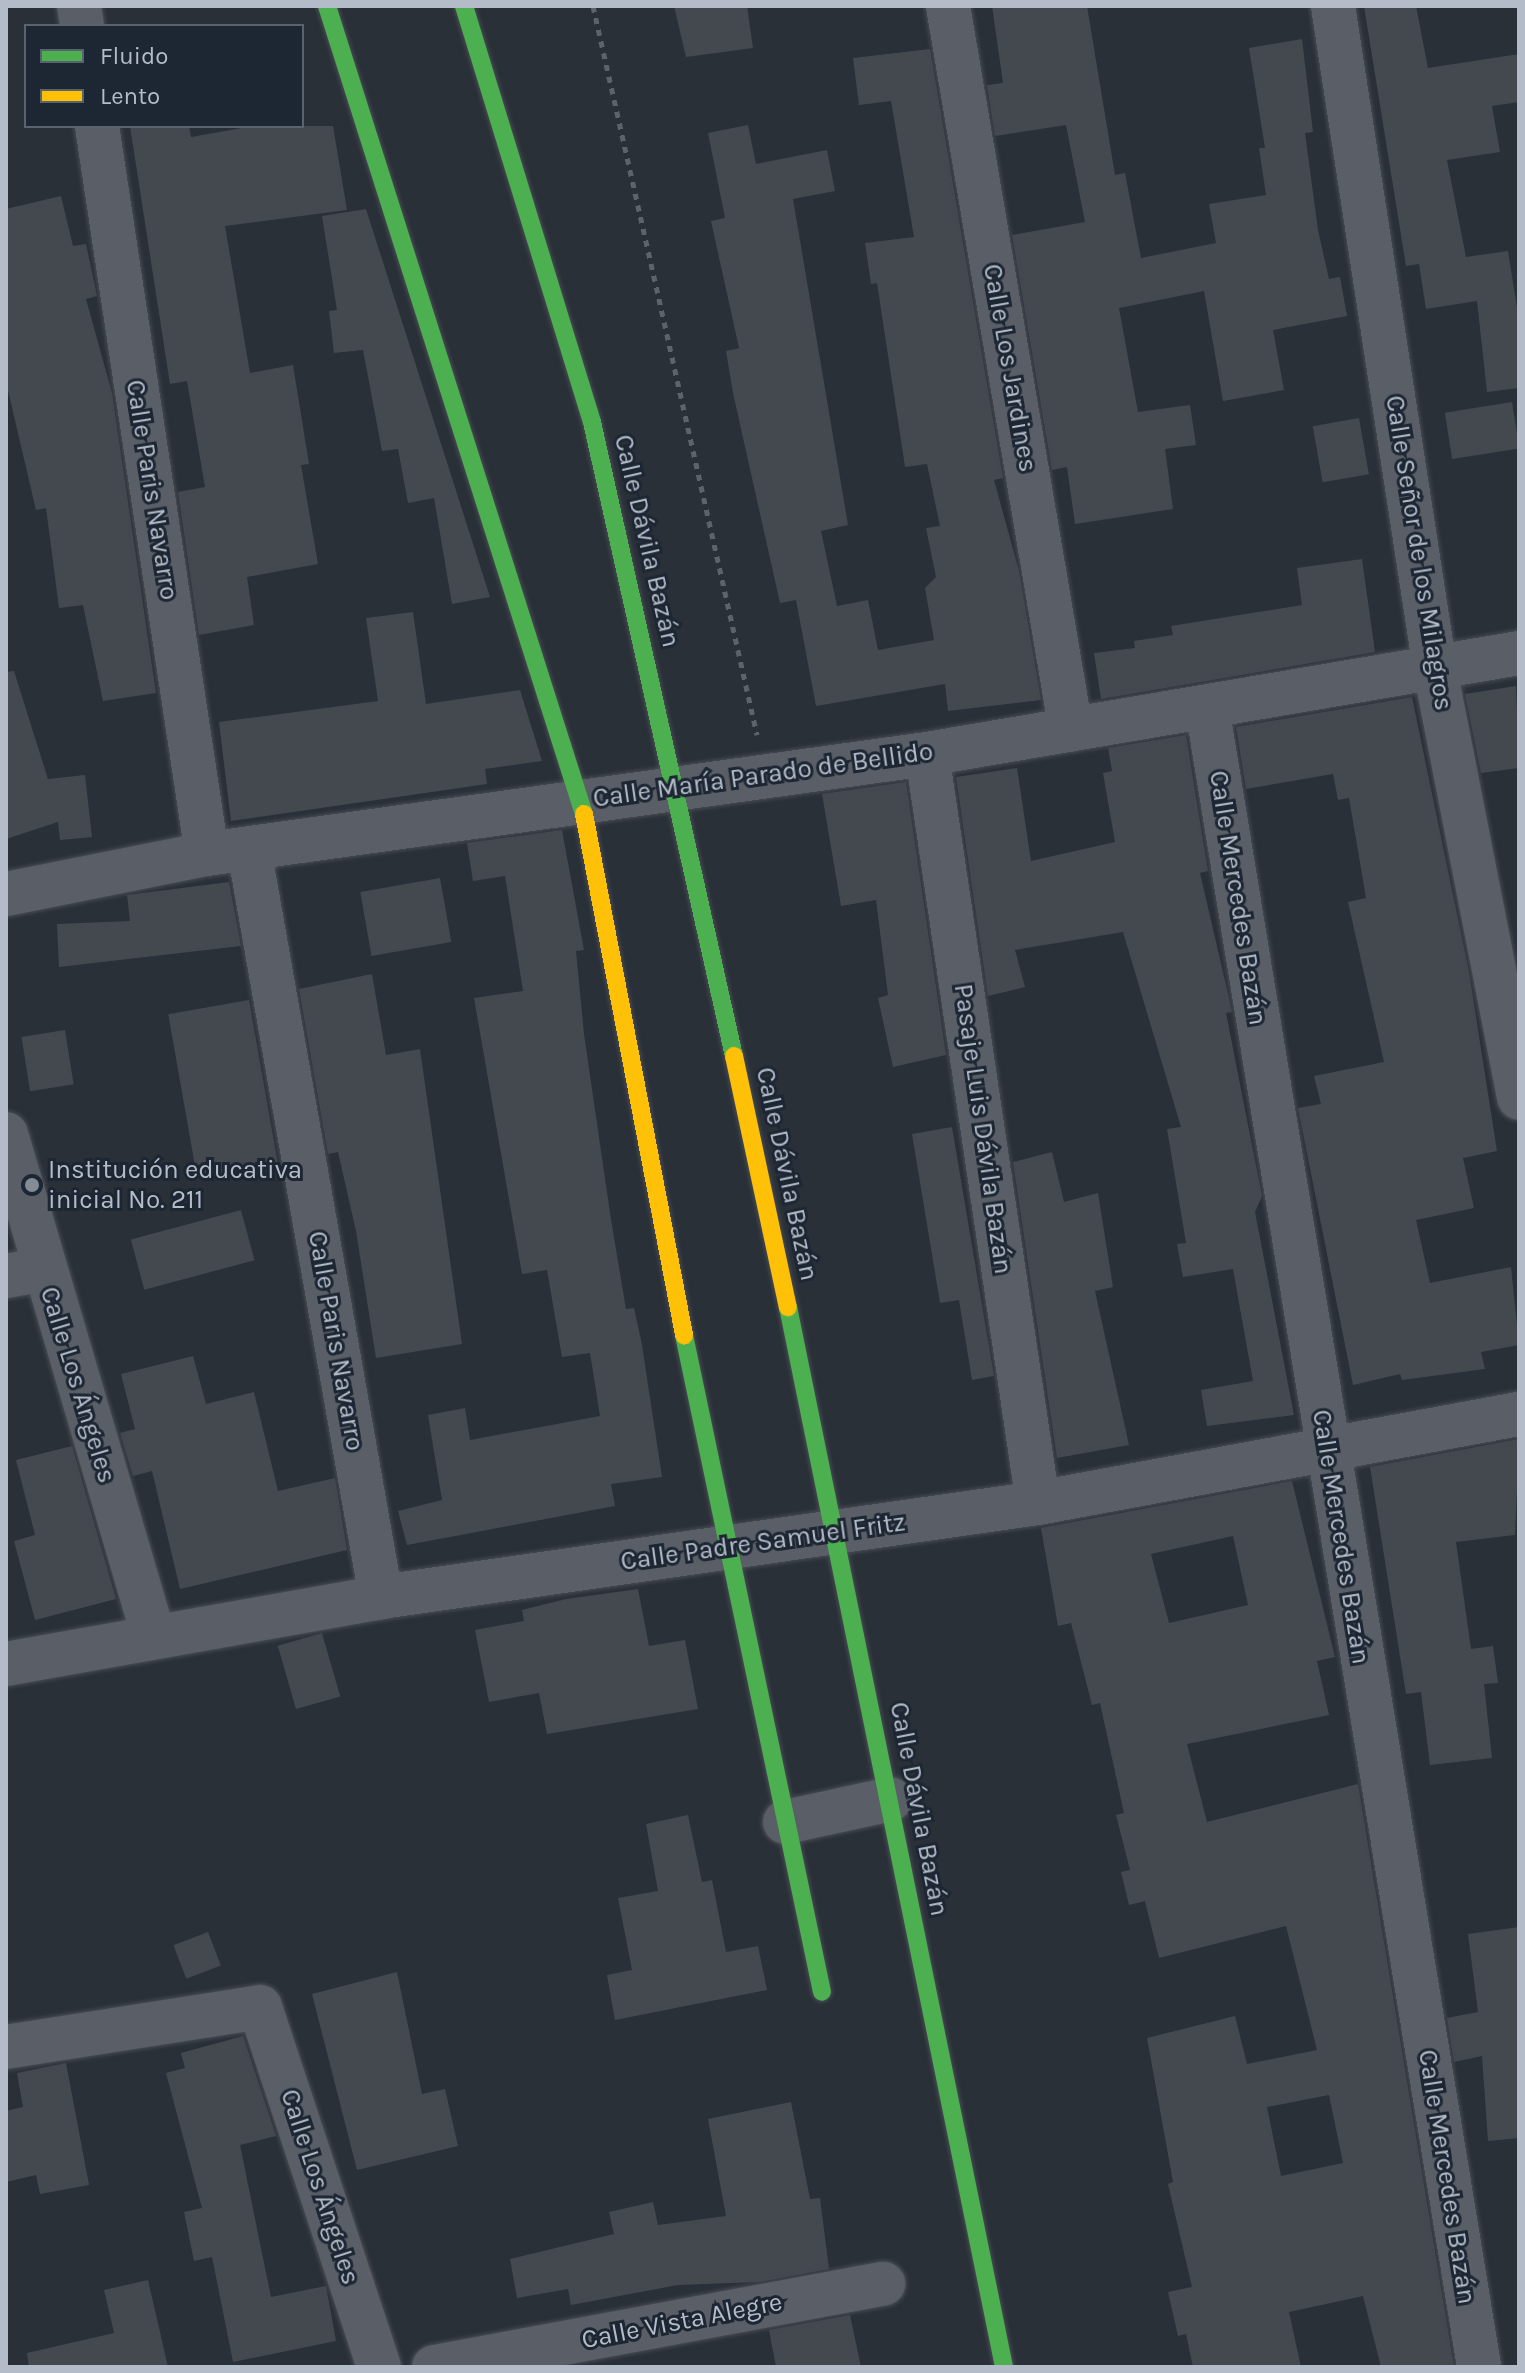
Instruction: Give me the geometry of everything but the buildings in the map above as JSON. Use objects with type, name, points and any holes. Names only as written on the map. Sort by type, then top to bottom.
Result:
[{"type":"main road","points":[[327,6],[581,799],[725,1547],[822,1992]]},
{"type":"main road","name":"Calle Dávila Bazán","points":[[464,6],[592,422],[676,785],[837,1531],[1004,2367]]},
{"type":"street","name":"Calle Los Jardines","points":[[948,6],[1071,730]]},
{"type":"street","name":"Calle Señor de los Milagros","points":[[1333,6],[1435,669],[1519,1098]]},
{"type":"street","name":"Calle Paris Navarro","points":[[97,128],[207,854]]},
{"type":"street","name":"Calle María Parado de Bellido","points":[[6,894],[207,854],[676,785],[927,754],[1519,653]]},
{"type":"street","name":"Calle Mercedes Bazán","points":[[1207,707],[1326,1450],[1479,2367]]},
{"type":"street","name":"Pasaje Luis Dávila Bazán","points":[[927,754],[1038,1503]]},
{"type":"street","name":"Calle Paris Navarro","points":[[249,849],[381,1597]]},
{"type":"street","name":"Calle Los Ángeles","points":[[6,1134],[25,1273],[153,1634]]},
{"type":"street","name":"Calle Padre Samuel Fritz","points":[[6,1664],[153,1634],[381,1597],[1038,1503],[1519,1414]]},
{"type":"street","points":[[785,1822],[891,1799]]},
{"type":"street","name":"Calle Los Ángeles","points":[[6,2047],[260,2007],[379,2367]]},
{"type":"street","name":"Calle Vista Alegre","points":[[434,2367],[883,2284]]},
{"type":"path","points":[[593,6],[766,774]]},
{"type":"traffic: fast","points":[[327,6],[584,814]]},
{"type":"traffic: fast","points":[[464,6],[592,422],[734,1056]]},
{"type":"traffic: fast","points":[[788,1307],[1004,2367]]},
{"type":"traffic: fast","points":[[684,1335],[822,1992]]},
{"type":"traffic: slow","points":[[584,814],[684,1335]]},
{"type":"traffic: slow","points":[[734,1056],[788,1307]]},
{"type":"place","name":"Institución educativa inicial No. 211","points":[[32,1185]]}]
